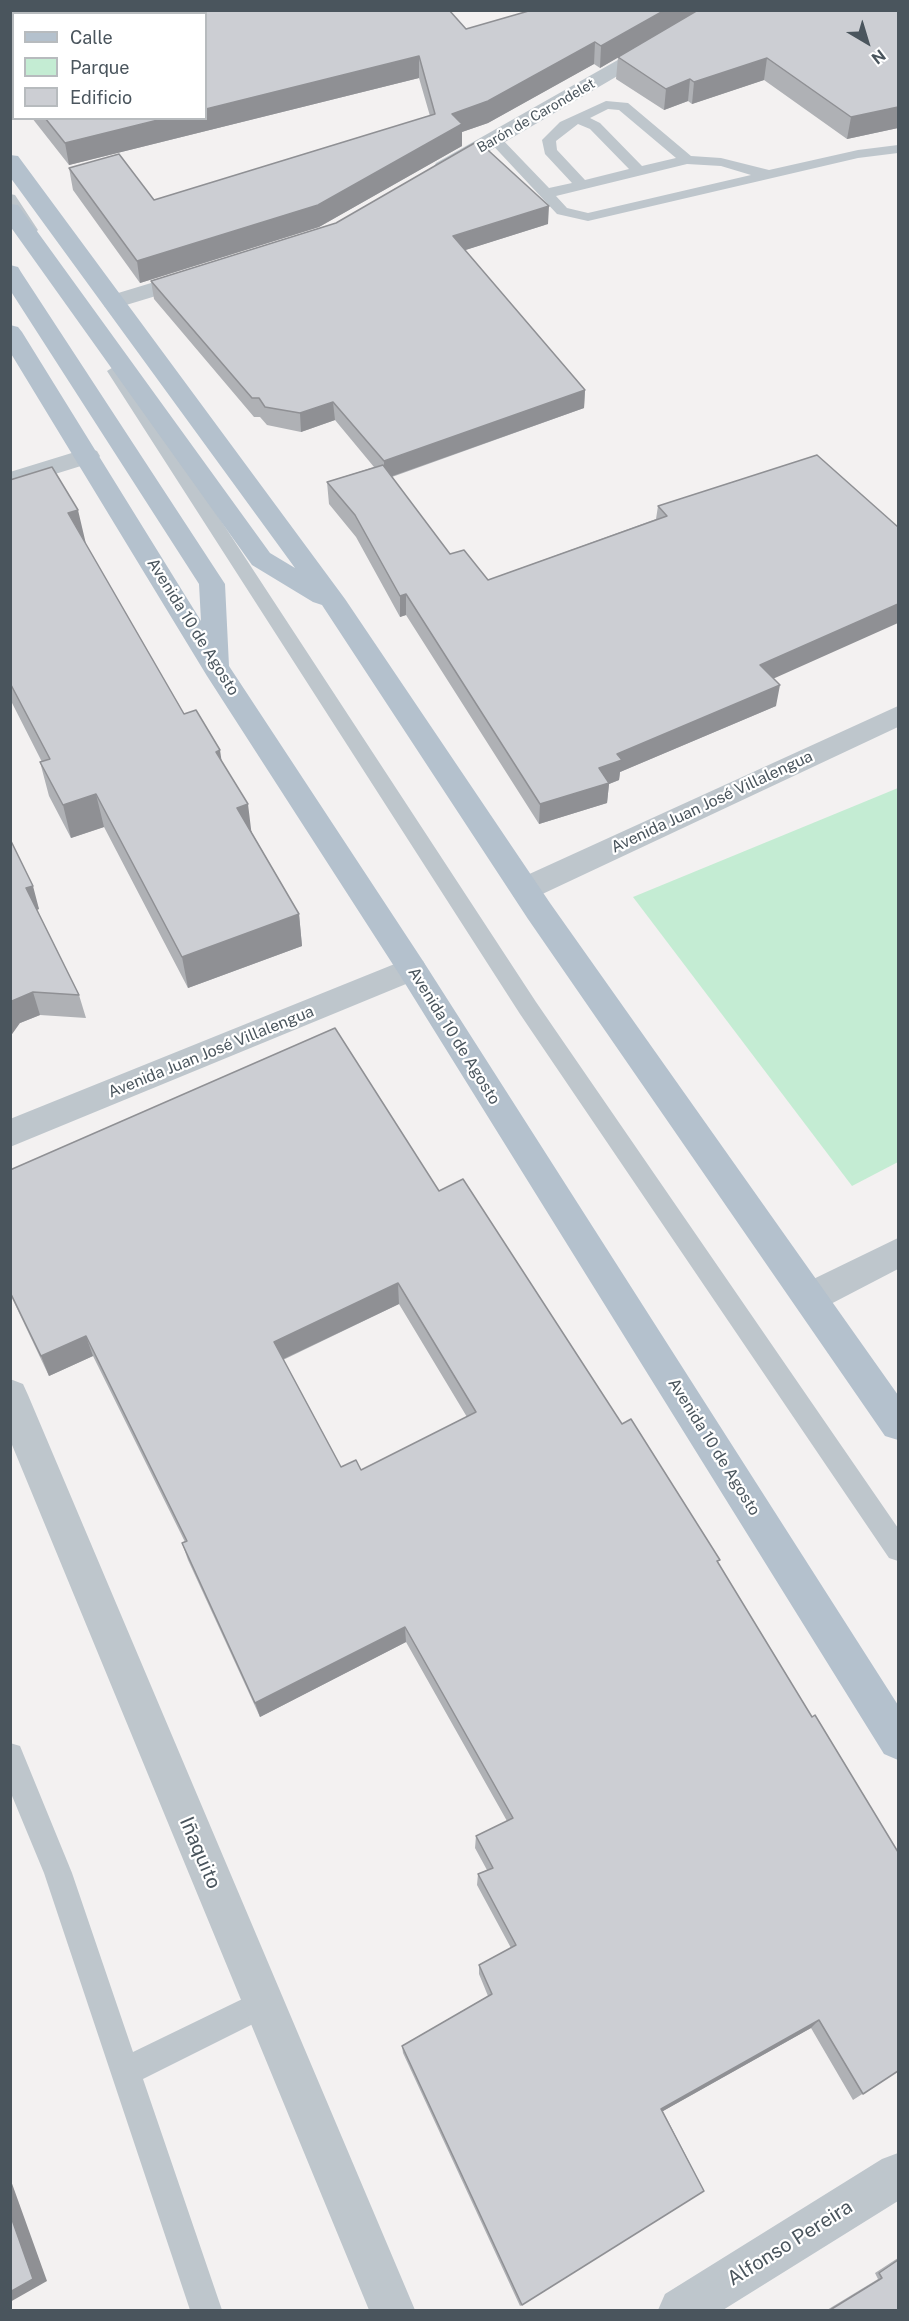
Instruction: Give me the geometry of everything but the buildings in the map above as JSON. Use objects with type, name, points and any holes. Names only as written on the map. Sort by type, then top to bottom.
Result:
[{"type":"main road","points":[[10,161],[336,604],[525,889],[898,1424]]},
{"type":"main road","points":[[10,210],[261,560],[336,604]]},
{"type":"main road","points":[[10,272],[212,584],[217,669]]},
{"type":"main road","name":"Avenida 10 de Agosto","points":[[10,332],[217,669],[412,969],[898,1740]]},
{"type":"street","name":"Barón de Carondelet","points":[[422,181],[721,10]]},
{"type":"street","points":[[113,302],[217,269]]},
{"type":"street","points":[[10,480],[88,456]]},
{"type":"street","name":"Avenida Juan José Villalengua","points":[[525,889],[898,716]]},
{"type":"street","name":"Avenida Juan José Villalengua","points":[[10,1134],[412,969]]},
{"type":"street","points":[[811,1297],[898,1253]]},
{"type":"street","name":"Iñaquito","points":[[10,1395],[392,2310]]},
{"type":"street","name":"Alfonso Pereira","points":[[681,2310],[898,2175]]},
{"type":"lane","points":[[582,185],[548,145],[553,135],[577,118],[606,105],[623,106],[687,160]]},
{"type":"lane","points":[[577,118],[595,126],[640,172]]},
{"type":"lane","points":[[494,140],[544,194],[562,211],[574,216],[601,216],[858,154],[898,149]]},
{"type":"lane","points":[[544,194],[687,160],[721,162],[770,175]]},
{"type":"lane","points":[[10,198],[99,346],[528,1008],[898,1549]]},
{"type":"lane","points":[[10,1756],[58,1873],[206,2310]]},
{"type":"lane","points":[[125,2072],[263,2004]]},
{"type":"green space","points":[[898,788],[898,1162],[852,1186],[633,897]]}]
